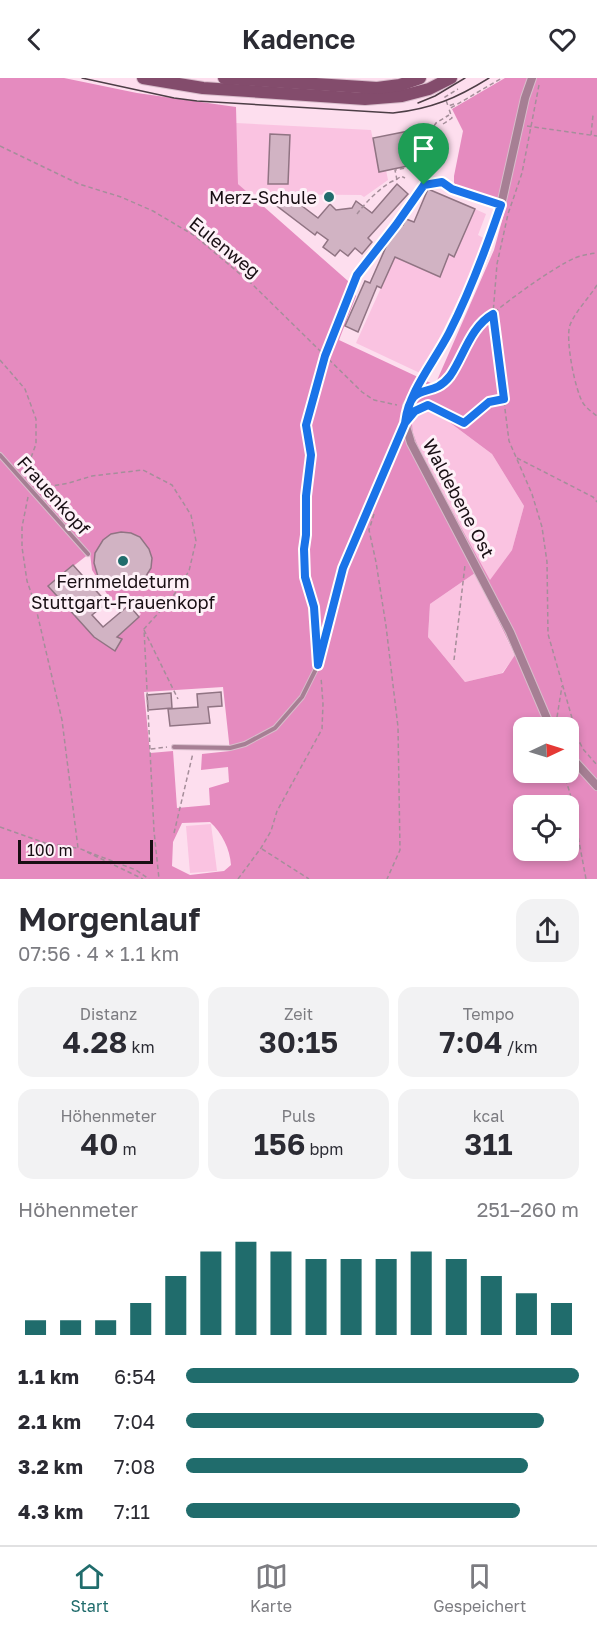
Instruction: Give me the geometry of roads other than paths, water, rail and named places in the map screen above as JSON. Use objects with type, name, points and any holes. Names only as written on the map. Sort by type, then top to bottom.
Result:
[{"type":"main road","points":[[143,78],[204,88],[365,99],[402,96],[455,83]]},
{"type":"main road","points":[[224,78],[377,88],[400,85],[420,78]]},
{"type":"street","name":"Waldebene Ost","points":[[536,80],[525,98],[501,205],[483,258],[449,333],[407,406],[405,423],[411,442],[510,632],[546,717]]},
{"type":"street","points":[[579,766],[597,786]]},
{"type":"lane","points":[[345,304],[357,275],[415,200],[422,186],[442,182],[452,189],[501,205]]},
{"type":"lane","points":[[174,747],[230,748],[245,744],[274,728],[302,697],[318,665],[343,568],[405,423]]},
{"type":"lane","name":"Frauenkopf","points":[[0,454],[88,554]]},
{"type":"tram line","points":[[82,78],[197,101],[393,113],[420,109],[443,102],[489,78]]},
{"type":"tram line","points":[[418,103],[435,96],[465,78]]},
{"type":"place","name":"Merz-Schule","points":[[329,197]]},
{"type":"place","name":"Fernmeldeturm Stuttgart-Frauenkopf","points":[[123,561]]}]
